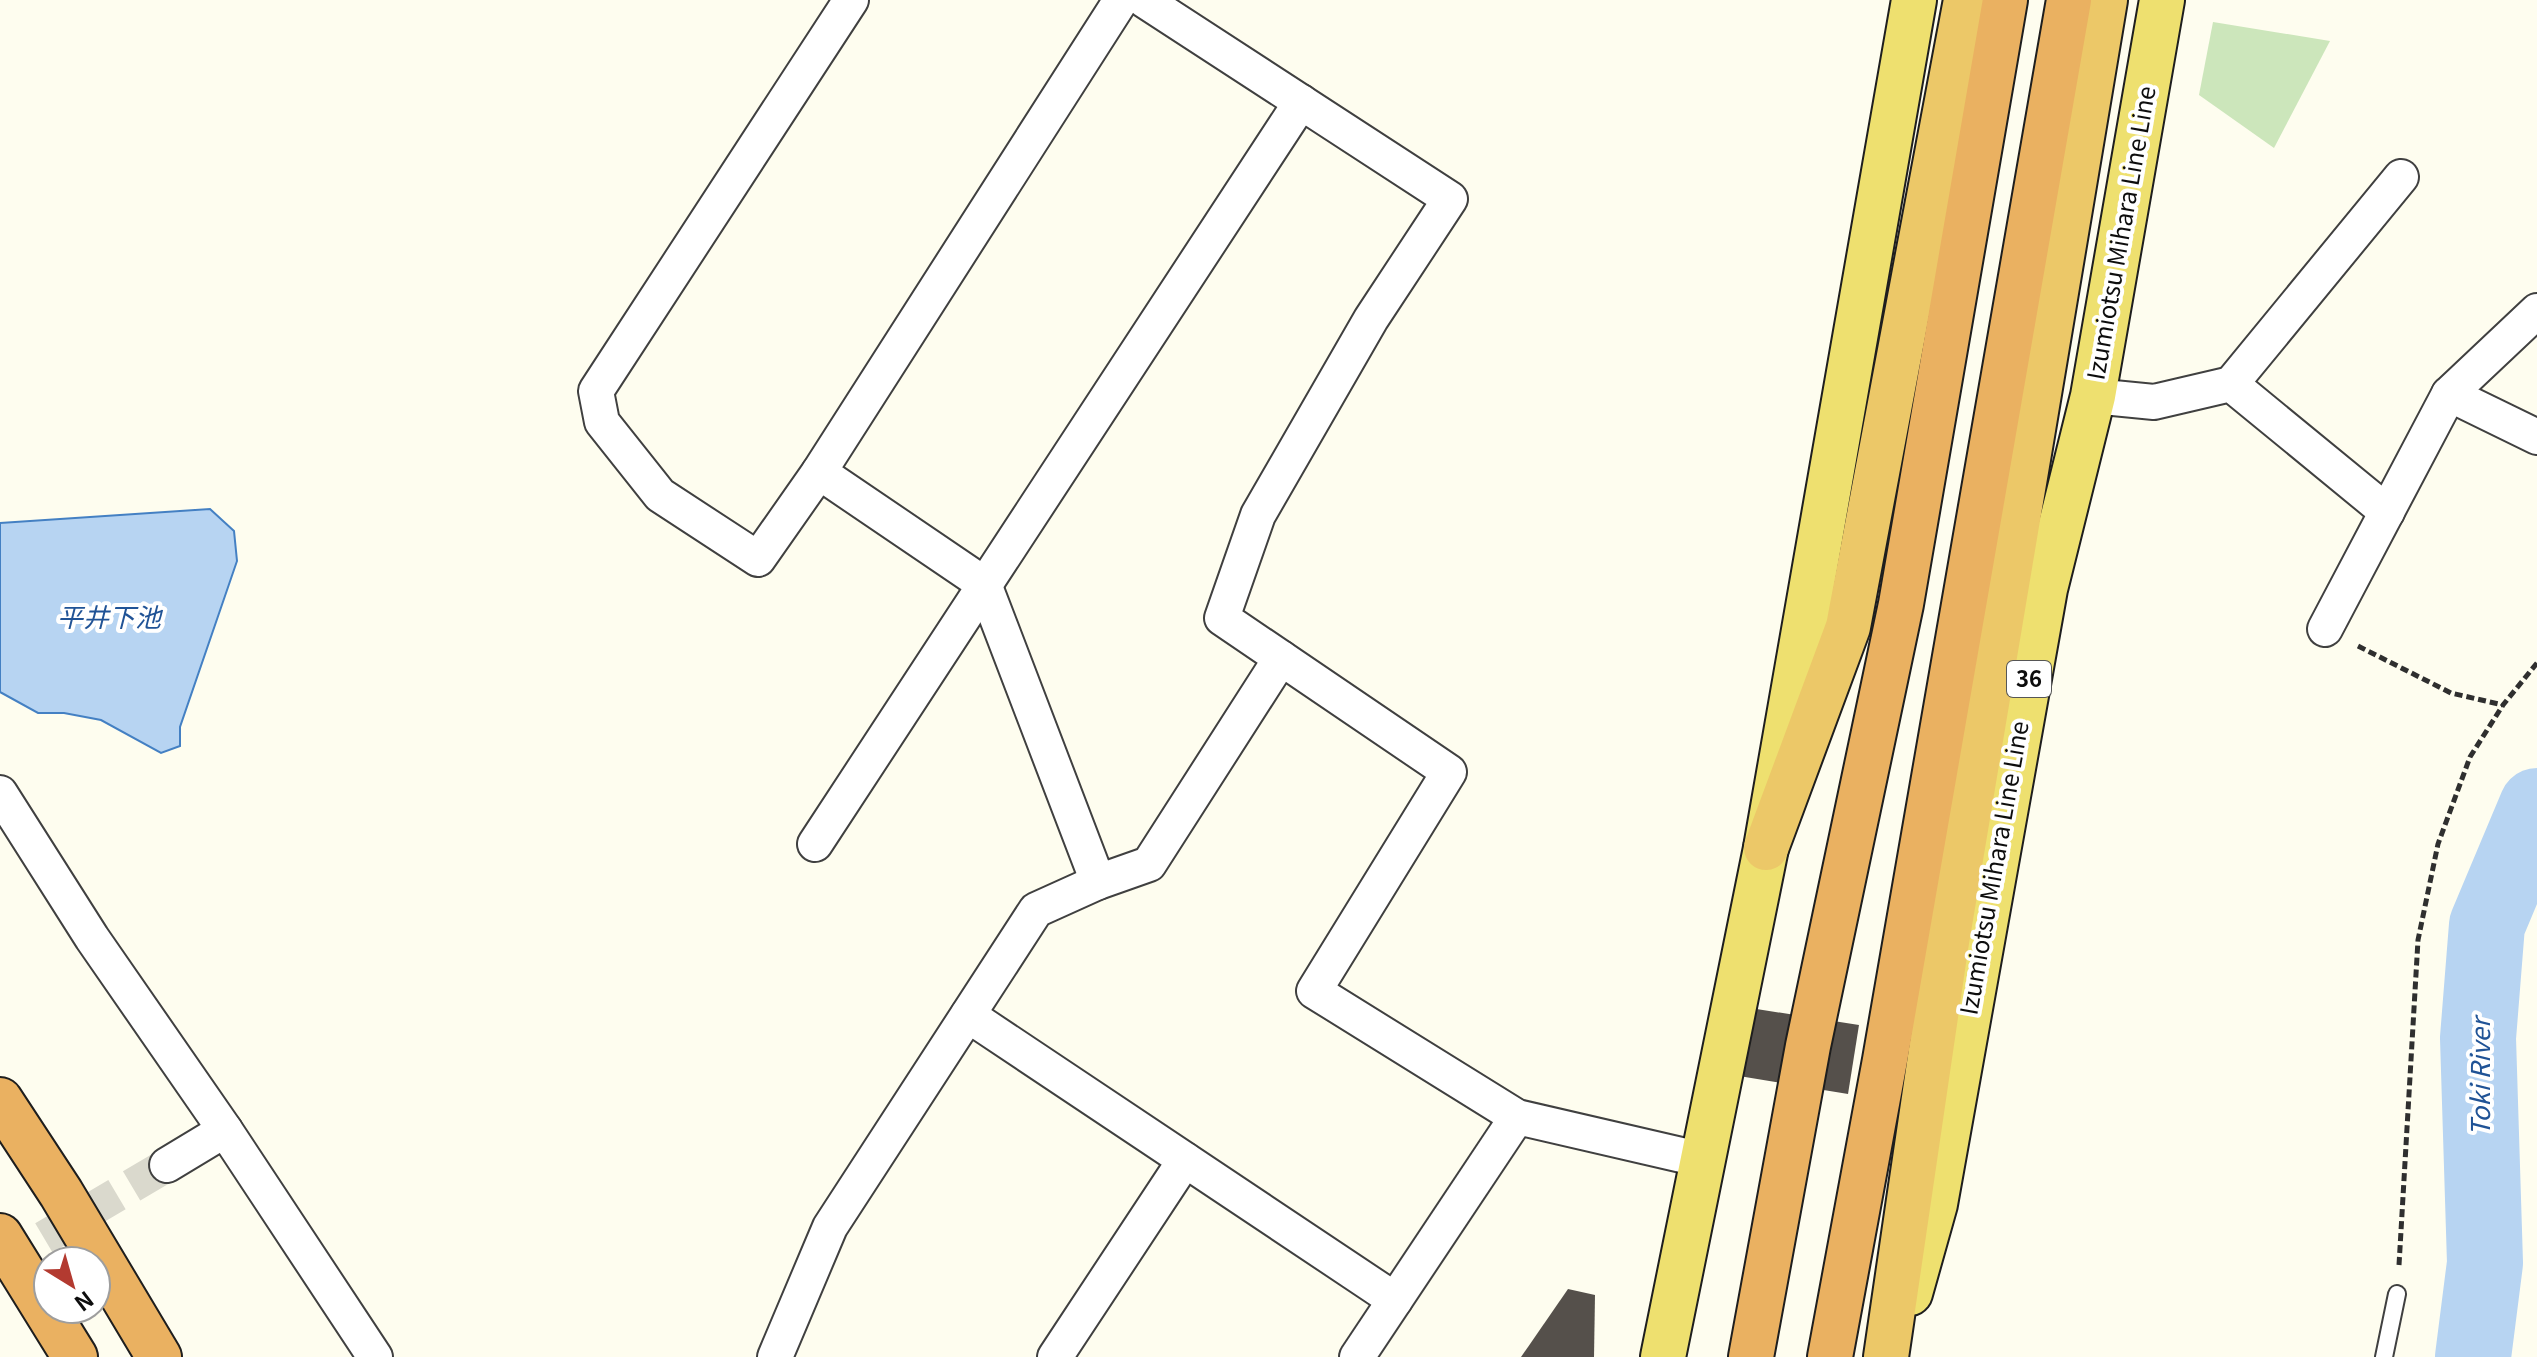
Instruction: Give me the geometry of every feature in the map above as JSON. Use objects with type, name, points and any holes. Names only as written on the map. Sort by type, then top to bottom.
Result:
[{"type":"highway","points":[[1766,848],[1848,627],[1966,0]]},
{"type":"highway","points":[[1751,1357],[1808,1046],[1901,604],[2005,0]]},
{"type":"highway","points":[[1830,1357],[1888,1045],[2069,0]]},
{"type":"highway","points":[[1886,1357],[1946,948],[2105,0]]},
{"type":"highway","points":[[0,1100],[61,1193],[159,1357]]},
{"type":"highway","points":[[0,1236],[75,1357]]},
{"type":"main road","points":[[1663,1357],[1766,848],[1914,0]]},
{"type":"main road","name":"Izumiotsu Mihara Line Line","points":[[1892,1357],[1935,1204],[2045,589],[2093,396],[2162,0]]},
{"type":"street","points":[[851,0],[596,391],[602,422],[660,495],[758,559],[819,472],[1121,0]]},
{"type":"street","points":[[1144,0],[1450,199],[1371,319],[1258,515],[1222,618],[1449,772],[1314,991],[1517,1117],[1703,1160]]},
{"type":"street","points":[[815,844],[1301,102]]},
{"type":"street","points":[[2093,396],[2154,402],[2231,384],[2401,177]]},
{"type":"street","points":[[2325,629],[2449,394],[2537,311]]},
{"type":"street","points":[[2231,384],[2387,512]]},
{"type":"street","points":[[2449,394],[2537,437]]},
{"type":"street","points":[[819,472],[984,584],[1098,882]]},
{"type":"street","points":[[775,1357],[830,1227],[1036,910],[1098,882],[1149,864],[1281,658]]},
{"type":"street","points":[[0,793],[92,938],[225,1130],[375,1357]]},
{"type":"street","points":[[968,1015],[1395,1300]]},
{"type":"street","points":[[1357,1357],[1517,1117]]},
{"type":"street","points":[[167,1165],[225,1130]]},
{"type":"street","points":[[1055,1357],[1185,1160]]},
{"type":"lane","points":[[2384,1357],[2397,1294]]},
{"type":"path","points":[[2325,629],[2451,693],[2503,705]]},
{"type":"path","points":[[2397,1294],[2418,940],[2438,844],[2470,757],[2503,705],[2537,663]]},
{"type":"green space","points":[[2213,22],[2330,41],[2274,148],[2199,95]]},
{"type":"water","name":"平井下池","points":[[210,509],[234,531],[237,561],[180,727],[180,746],[161,753],[101,720],[64,713],[38,713],[0,692],[0,523]]},
{"type":"building","points":[[1744,1007],[1859,1025],[1848,1094],[1733,1075]]},
{"type":"building","points":[[1568,1289],[1595,1295],[1594,1357],[1521,1357]]},
{"type":"waterway","name":"Toki River","points":[[2473,1357],[2485,1263],[2478,1038],[2487,925],[2537,806]]},
{"type":"tunnel","points":[[0,1264],[167,1165]]}]
